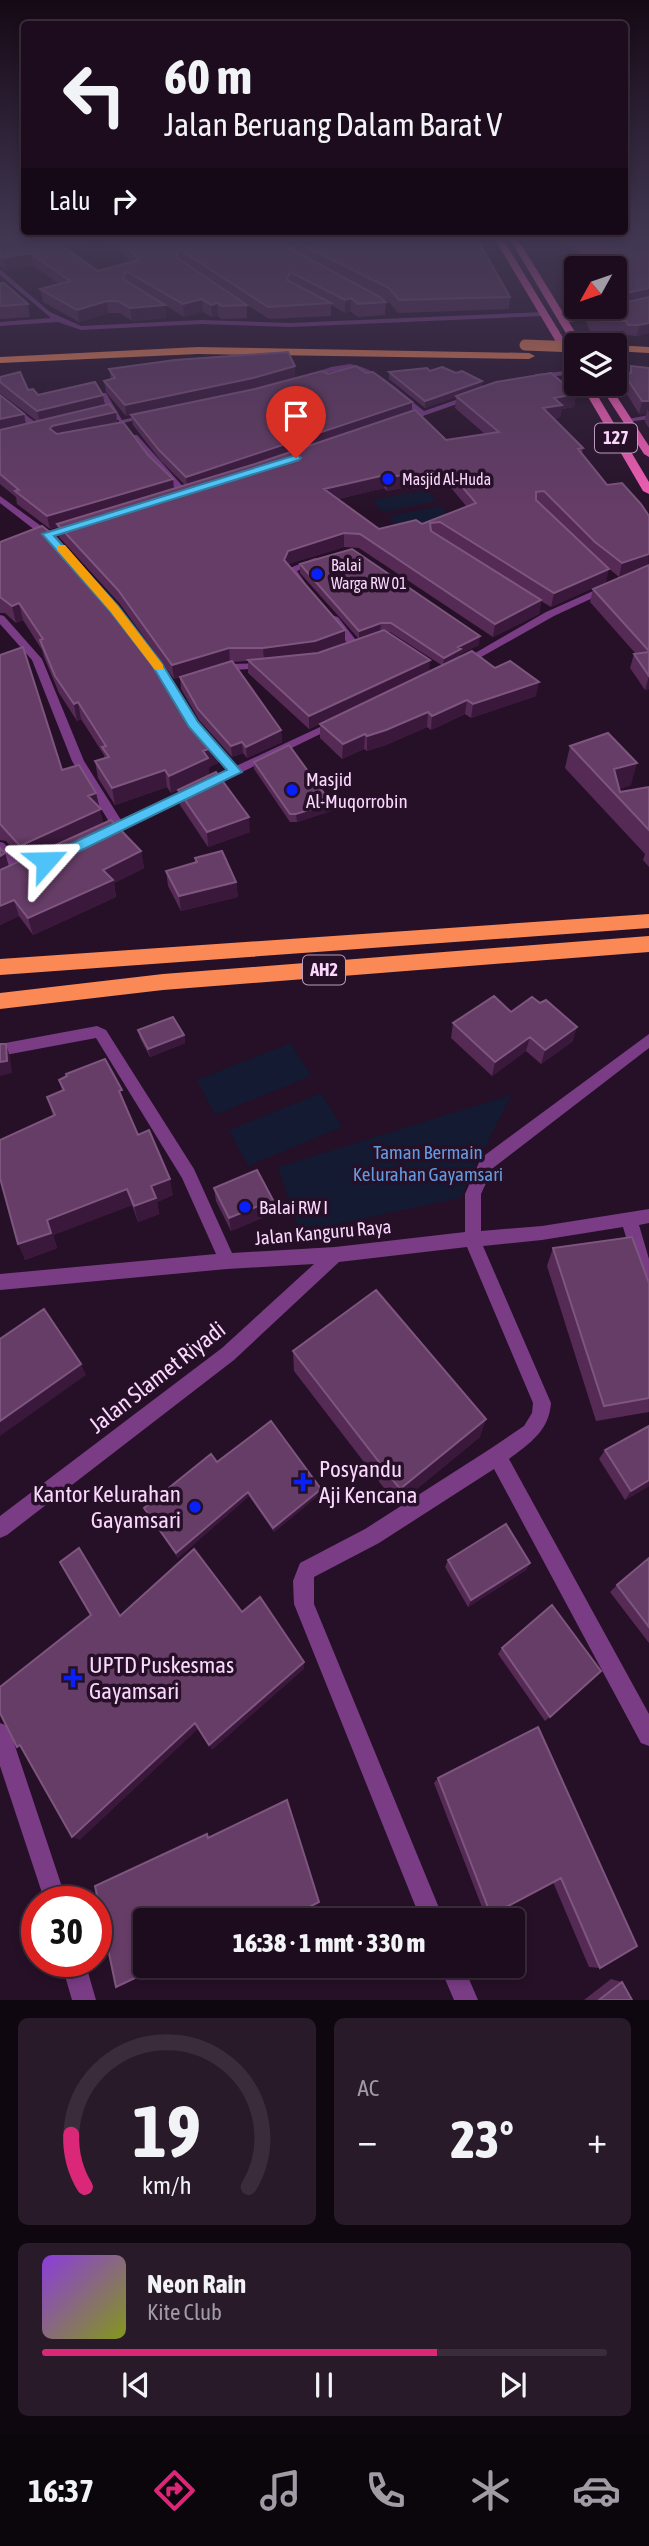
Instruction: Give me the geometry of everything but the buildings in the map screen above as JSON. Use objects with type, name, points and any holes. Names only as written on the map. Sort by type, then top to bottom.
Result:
[{"type":"highway","points":[[0,349],[100,342],[259,338],[527,351],[564,356]]},
{"type":"highway","points":[[0,360],[215,349],[527,351],[564,347]]},
{"type":"highway","points":[[627,348],[649,349]]},
{"type":"highway","points":[[627,359],[649,360]]},
{"type":"highway","name":"AH2","points":[[0,967],[649,921]]},
{"type":"highway","name":"AH2","points":[[0,1001],[163,982],[649,944]]},
{"type":"main road","points":[[551,329],[564,350]]},
{"type":"main road","name":"127","points":[[593,396],[649,491]]},
{"type":"main road","name":"127","points":[[611,396],[649,454]]},
{"type":"street","points":[[298,380],[343,367],[359,367],[370,372],[423,414]]},
{"type":"street","points":[[524,379],[564,372]]},
{"type":"street","points":[[397,424],[486,393]]},
{"type":"street","points":[[103,395],[110,411],[122,427],[184,493]]},
{"type":"street","points":[[0,397],[36,427]]},
{"type":"street","points":[[122,427],[160,413]]},
{"type":"street","points":[[627,420],[649,417]]},
{"type":"street","points":[[172,497],[195,490]]},
{"type":"street","points":[[0,499],[63,549]]},
{"type":"street","points":[[0,550],[85,523]]},
{"type":"street","points":[[307,590],[292,574],[292,569],[332,556]]},
{"type":"street","points":[[453,668],[495,647],[545,612],[613,580]]},
{"type":"street","points":[[330,615],[355,646]]},
{"type":"street","points":[[0,618],[37,659],[78,761],[119,827]]},
{"type":"street","points":[[133,634],[175,684],[193,724],[235,772]]},
{"type":"street","points":[[484,639],[495,647]]},
{"type":"street","points":[[202,675],[231,667],[275,665]]},
{"type":"street","points":[[94,838],[354,715]]},
{"type":"street","points":[[0,846],[22,872]]},
{"type":"street","points":[[0,1050],[97,1032],[102,1034],[188,1174],[227,1261]]},
{"type":"street","points":[[428,1908],[304,1604],[303,1581],[307,1570],[372,1536],[497,1456],[530,1432],[541,1416],[542,1403],[473,1238],[473,1194],[487,1163],[649,1040]]},
{"type":"street","name":"Jalan Kanguru Raya","points":[[0,1282],[227,1261],[335,1255],[473,1238],[542,1233],[649,1216]]},
{"type":"street","points":[[629,1219],[649,1288]]},
{"type":"street","name":"Jalan Slamet Riyadi","points":[[0,1528],[228,1354],[335,1255]]},
{"type":"street","points":[[497,1456],[649,1735]]},
{"type":"street","points":[[0,1734],[51,1886]]},
{"type":"street","points":[[77,1977],[84,2000]]},
{"type":"street","points":[[457,1978],[466,2000]]},
{"type":"green space","points":[[426,490],[437,501],[383,512],[373,500]]},
{"type":"green space","points":[[441,506],[453,521],[400,531],[389,516]]},
{"type":"green space","points":[[291,1043],[311,1076],[215,1115],[197,1080]]},
{"type":"green space","points":[[321,1093],[342,1127],[248,1166],[229,1130]]},
{"type":"green space","name":"Taman Bermain Kelurahan Gayamsari","points":[[511,1095],[460,1198],[300,1232],[278,1167]]},
{"type":"slow traffic","points":[[61,548],[114,608],[159,667]]},
{"type":"place","name":"Masjid Al-Huda","points":[[388,479]]},
{"type":"place","name":"Balai Warga RW 01","points":[[317,574]]},
{"type":"place","name":"Masjid Al-Muqorrobin","points":[[292,790]]},
{"type":"place","name":"Balai RW I","points":[[245,1207]]},
{"type":"place","name":"Posyandu Aji Kencana","points":[[303,1482]]},
{"type":"place","name":"Kantor Kelurahan Gayamsari","points":[[195,1507]]},
{"type":"place","name":"UPTD Puskesmas Gayamsari","points":[[73,1678]]},
{"type":"route","points":[[46,861],[235,772],[193,724],[157,664],[114,608],[47,534],[296,458]]}]
